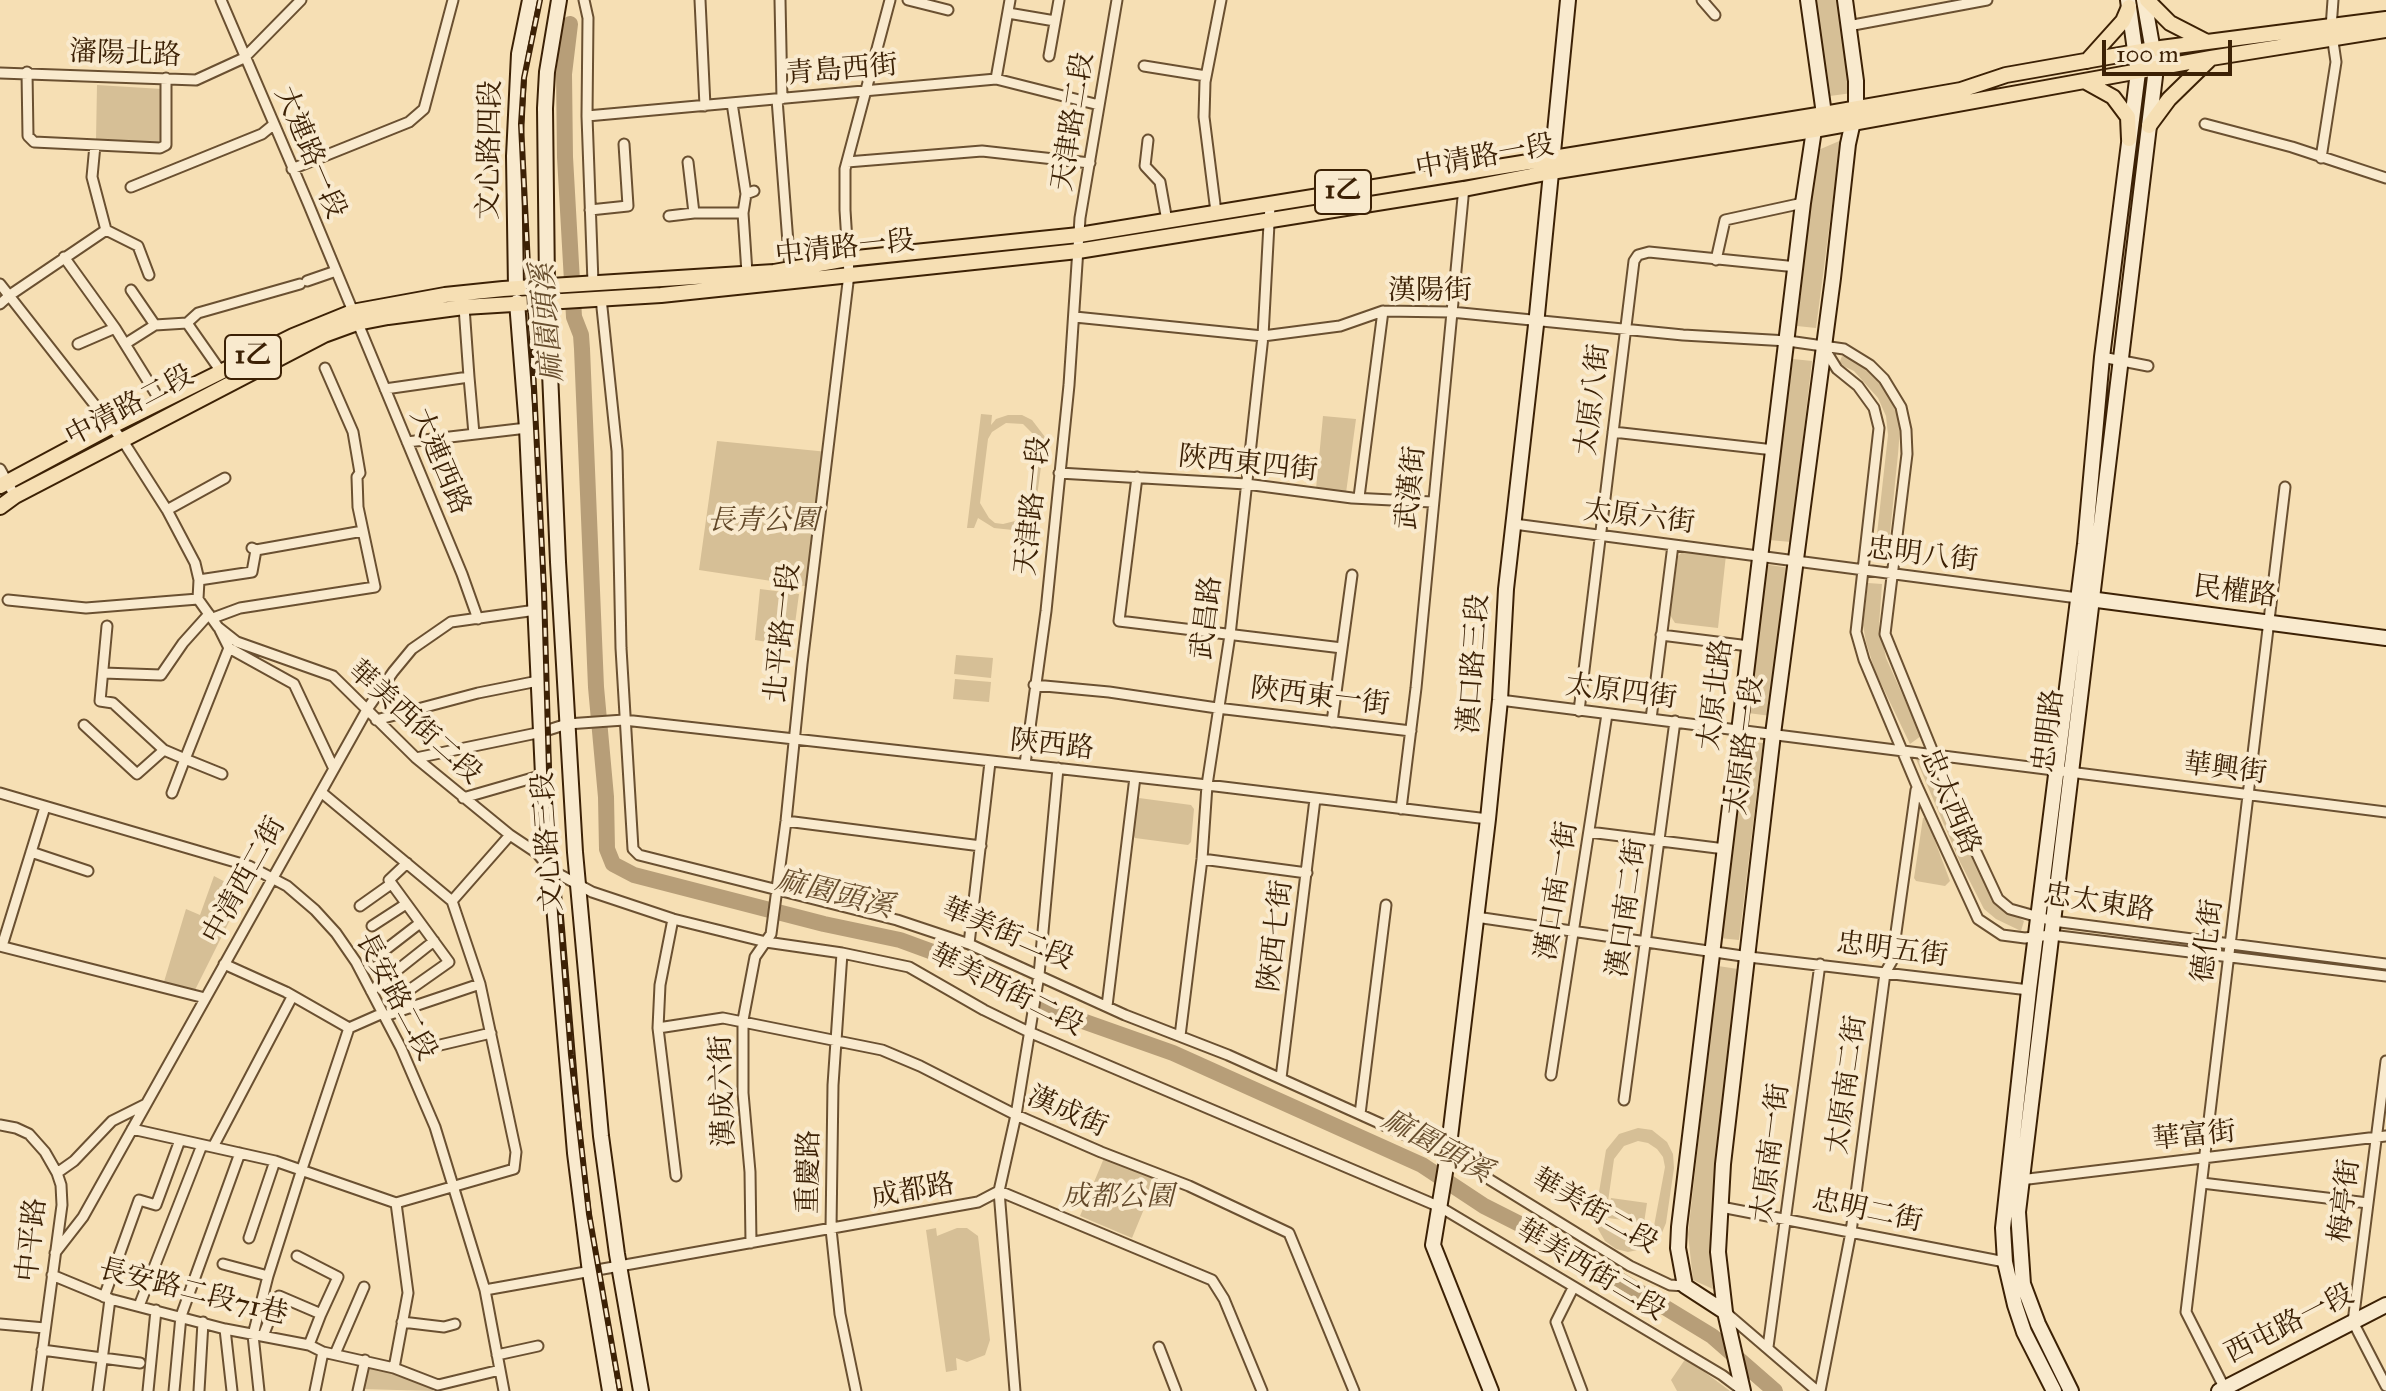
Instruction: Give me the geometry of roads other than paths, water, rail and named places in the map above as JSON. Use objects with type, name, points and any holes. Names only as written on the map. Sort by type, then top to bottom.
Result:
[{"type":"main road","name":"文心路四段","points":[[516,295],[514,156],[519,54],[530,0]]},
{"type":"main road","name":"文心路四段","points":[[547,293],[545,108],[547,72],[559,0]]},
{"type":"main road","name":"漢口路三段","points":[[1491,1391],[1433,1245],[1448,1154],[1488,819],[1500,700],[1506,589],[1537,319],[1568,0]]},
{"type":"main road","points":[[1808,0],[1824,114]]},
{"type":"main road","name":"太原路一段","points":[[1742,1385],[1725,1312],[1718,1252],[1723,1164],[1773,734],[1848,144],[1855,115],[1856,81],[1845,0]]},
{"type":"main road","points":[[2145,0],[2170,23],[2205,42]]},
{"type":"main road","name":"忠明路","points":[[2054,1391],[2024,1332],[2005,1262],[2003,1228],[2014,1182],[2085,598],[2156,68],[2145,0]]},
{"type":"main road","points":[[2087,61],[2123,21],[2129,3]]},
{"type":"main road","name":"忠明路","points":[[2085,598],[2102,357],[2138,72],[2129,3]]},
{"type":"main road","name":"中清路一段","points":[[594,299],[661,295],[1079,235],[1216,212],[1270,213],[1464,189],[1552,164],[1824,114],[1855,115],[2086,82],[2332,34],[2386,19]]},
{"type":"main road","name":"中清路一段","points":[[590,283],[1078,251],[1463,172],[1552,164],[1814,130],[1855,115],[1961,90],[2006,75],[2153,49],[2205,42],[2386,30]]},
{"type":"main road","points":[[2149,126],[2169,99],[2211,58]]},
{"type":"main road","points":[[2086,82],[2113,97],[2128,117],[2129,139]]},
{"type":"main road","name":"太原北路","points":[[1685,1286],[1678,1248],[1679,1227],[1738,729],[1803,203],[1814,130],[1824,114]]},
{"type":"main road","name":"1乙","points":[[564,292],[590,283]]},
{"type":"main road","name":"中清路二段","points":[[3,479],[293,336],[445,295],[564,292]]},
{"type":"main road","name":"1乙","points":[[564,292],[594,299]]},
{"type":"main road","name":"文心路三段","points":[[547,293],[574,723],[579,886],[601,1136],[641,1391]]},
{"type":"main road","name":"中清路二段","points":[[0,507],[15,496],[354,318],[464,307],[516,295]]},
{"type":"main road","name":"文心路三段","points":[[516,295],[527,428],[543,775],[575,1153],[590,1272],[610,1391]]},
{"type":"main road","name":"民權路","points":[[2085,598],[2386,638]]},
{"type":"main road","name":"忠明路","points":[[2047,925],[2035,938],[2014,1182],[2023,1284],[2038,1324],[2071,1391]]},
{"type":"main road","name":"華美街二段","points":[[1685,1286],[1725,1312]]},
{"type":"main road","name":"西屯路一段","points":[[2223,1390],[2386,1305]]},
{"type":"street","name":"大連路一段","points":[[221,0],[354,318]]},
{"type":"street","points":[[244,58],[301,0]]},
{"type":"street","points":[[292,169],[409,122],[424,109],[453,0]]},
{"type":"street","points":[[584,0],[588,18],[590,283]]},
{"type":"street","points":[[700,0],[705,106]]},
{"type":"street","points":[[780,0],[779,99],[790,269]]},
{"type":"street","name":"北平路一段","points":[[776,901],[848,266],[845,210],[847,162],[890,0]]},
{"type":"street","points":[[908,0],[948,10]]},
{"type":"street","points":[[996,79],[1010,0]]},
{"type":"street","points":[[1049,56],[1059,0]]},
{"type":"street","name":"天津路二段","points":[[1078,251],[1117,0]]},
{"type":"street","points":[[1216,212],[1204,117],[1206,76],[1221,0]]},
{"type":"street","points":[[1702,0],[1715,15]]},
{"type":"street","points":[[1848,26],[1987,0]]},
{"type":"street","points":[[2321,158],[2336,62],[2332,34],[2333,0]]},
{"type":"street","points":[[1008,13],[1055,21]]},
{"type":"street","name":"瀋陽北路","points":[[0,73],[196,80],[244,58]]},
{"type":"street","points":[[1144,66],[1206,76]]},
{"type":"street","points":[[27,72],[28,136],[34,142],[160,148],[166,145],[166,78]]},
{"type":"street","name":"青島西街","points":[[587,116],[996,79],[1099,105]]},
{"type":"street","points":[[732,103],[750,192],[743,213],[747,273]]},
{"type":"street","points":[[2205,124],[2292,147],[2386,178]]},
{"type":"street","points":[[131,187],[262,134],[273,125]]},
{"type":"street","points":[[1148,140],[1145,166],[1160,182],[1167,221]]},
{"type":"street","points":[[590,210],[628,206],[624,144]]},
{"type":"street","points":[[95,145],[92,177],[106,230]]},
{"type":"street","points":[[847,162],[982,151],[1090,163]]},
{"type":"street","points":[[688,162],[694,213]]},
{"type":"street","name":"武漢街","points":[[1401,809],[1464,189],[1463,172]]},
{"type":"street","points":[[1716,260],[1725,220],[1803,203]]},
{"type":"street","points":[[669,216],[743,213]]},
{"type":"street","name":"武昌路","points":[[1180,1036],[1202,859],[1207,785],[1230,635],[1263,336],[1270,213]]},
{"type":"street","points":[[0,304],[106,230]]},
{"type":"street","points":[[106,230],[138,246],[149,275]]},
{"type":"street","name":"天津路一段","points":[[1025,764],[1046,611],[1075,317],[1078,251]]},
{"type":"street","name":"太原八街","points":[[1579,711],[1634,261],[1638,255],[1649,252],[1797,267]]},
{"type":"street","points":[[64,257],[115,328],[161,402]]},
{"type":"street","points":[[125,344],[155,325],[187,323],[198,313],[336,271]]},
{"type":"street","points":[[0,284],[123,441],[167,510],[195,563],[199,580],[198,599],[86,608],[8,600]]},
{"type":"street","points":[[131,290],[155,325]]},
{"type":"street","name":"華美街二段","points":[[594,299],[617,451],[624,720],[633,849],[639,855],[907,923],[969,944],[1107,1006],[1281,1078],[1448,1154],[1630,1266],[1670,1285],[1685,1286]]},
{"type":"street","points":[[464,307],[474,434]]},
{"type":"street","points":[[1359,497],[1383,311]]},
{"type":"street","name":"漢陽街","points":[[1075,317],[1263,336],[1340,326],[1383,311],[1451,312],[1683,335],[1788,341]]},
{"type":"street","name":"大連西路","points":[[354,318],[478,619]]},
{"type":"street","points":[[187,323],[222,373]]},
{"type":"street","points":[[78,344],[115,328]]},
{"type":"street","points":[[1788,341],[1822,346]]},
{"type":"street","name":"忠太西路","points":[[1822,346],[1837,369],[1858,386],[1874,408],[1879,428],[1856,632],[1864,660],[1978,919],[2002,935],[2035,938]]},
{"type":"street","name":"忠太東路","points":[[1822,346],[1844,349],[1870,365],[1884,379],[1901,407],[1907,454],[1885,634],[1956,809],[1998,899],[2010,909],[2047,925]]},
{"type":"street","points":[[2102,357],[2148,366]]},
{"type":"street","points":[[103,673],[161,675],[183,643],[213,620],[240,608],[375,587],[358,507],[359,462],[353,432],[325,368]]},
{"type":"street","points":[[385,389],[469,377]]},
{"type":"street","points":[[407,442],[527,428]]},
{"type":"street","points":[[1613,432],[1774,450]]},
{"type":"street","name":"陜西東四街","points":[[1059,473],[1246,484],[1432,502]]},
{"type":"street","points":[[1137,477],[1119,621],[1342,648]]},
{"type":"street","points":[[167,510],[225,478]]},
{"type":"street","points":[[3,479],[15,496]]},
{"type":"street","name":"德化街","points":[[2223,1390],[2186,1312],[2285,487]]},
{"type":"street","name":"太原六街","points":[[1514,524],[1760,556]]},
{"type":"street","points":[[199,580],[252,572],[254,549],[363,531]]},
{"type":"street","points":[[1651,719],[1673,545]]},
{"type":"street","name":"忠明八街","points":[[1760,556],[2085,598]]},
{"type":"street","points":[[1332,722],[1352,575]]},
{"type":"street","name":"華美西街二段","points":[[198,599],[229,648]]},
{"type":"street","name":"中清西二街","points":[[55,1253],[83,1217],[368,708],[412,649],[451,622],[536,610]]},
{"type":"street","name":"華美西街二段","points":[[213,620],[237,642],[333,676],[416,758],[510,835],[537,853],[551,870],[579,886],[673,919],[909,967],[1029,1032],[1441,1201],[1573,1288],[1742,1385]]},
{"type":"street","points":[[107,626],[100,701],[113,703],[164,750],[222,774]]},
{"type":"street","points":[[1661,635],[1749,646]]},
{"type":"street","points":[[172,793],[229,648],[294,684],[334,769]]},
{"type":"street","points":[[376,720],[538,681]]},
{"type":"street","name":"陜西東一街","points":[[1034,685],[1411,731]]},
{"type":"street","name":"太原四街","points":[[1500,700],[1904,751]]},
{"type":"street","name":"漢口南一街","points":[[1551,1075],[1607,714]]},
{"type":"street","name":"陝西路","points":[[574,723],[624,720],[1488,819]]},
{"type":"street","name":"漢口南二街","points":[[1624,1100],[1675,721]]},
{"type":"street","points":[[416,758],[574,723]]},
{"type":"street","points":[[84,725],[137,774],[164,750]]},
{"type":"street","name":"華興街","points":[[1904,751],[2386,812]]},
{"type":"street","points":[[969,944],[990,762]]},
{"type":"street","points":[[1015,1391],[999,1191],[1016,1115],[1039,975],[1058,768]]},
{"type":"street","points":[[463,798],[543,775]]},
{"type":"street","points":[[1107,1006],[1135,777]]},
{"type":"street","name":"太原南二街","points":[[1818,1391],[1851,1232],[1885,973],[1892,961],[1917,786]]},
{"type":"street","points":[[132,1129],[275,1161],[396,1203],[514,1169],[516,1152],[480,984],[452,901],[321,792]]},
{"type":"street","name":"長安路二段","points":[[0,793],[249,866],[273,878],[315,910],[336,933],[356,962],[384,1015],[435,1127],[485,1290],[504,1391]]},
{"type":"street","name":"陜西七街","points":[[1281,1078],[1315,799]]},
{"type":"street","points":[[45,807],[1,946],[205,998]]},
{"type":"street","points":[[786,821],[981,846]]},
{"type":"street","points":[[1589,832],[1725,849]]},
{"type":"street","points":[[452,901],[510,835]]},
{"type":"street","points":[[31,852],[88,871]]},
{"type":"street","points":[[1202,859],[1307,873]]},
{"type":"street","points":[[407,863],[389,880],[449,962],[405,993],[411,1008]]},
{"type":"street","points":[[360,906],[391,884]]},
{"type":"street","name":"漢成六街","points":[[751,1243],[750,1172],[743,1093],[743,1020],[755,957],[768,938],[776,901]]},
{"type":"street","points":[[372,926],[406,904]]},
{"type":"street","points":[[1360,1114],[1386,905]]},
{"type":"street","name":"忠明五街","points":[[1476,917],[1749,957],[2029,990]]},
{"type":"street","points":[[673,919],[660,985],[658,1028],[676,1176]]},
{"type":"street","points":[[376,957],[420,923]]},
{"type":"street","points":[[2047,925],[2386,976]]},
{"type":"street","points":[[371,991],[434,941]]},
{"type":"street","points":[[2230,951],[2386,964]]},
{"type":"street","name":"重慶路","points":[[842,953],[831,1229],[840,1314],[856,1391]]},
{"type":"street","name":"長安路二段","points":[[224,964],[349,1028]]},
{"type":"street","name":"太原南一街","points":[[1768,1347],[1820,964]]},
{"type":"street","points":[[259,1391],[258,1335],[268,1276],[349,1028],[480,984]]},
{"type":"street","points":[[139,1306],[176,1212],[208,1146],[292,997]]},
{"type":"street","name":"漢成街","points":[[658,1028],[723,1018],[882,1050],[1016,1115],[1189,1186],[1289,1233],[1354,1391]]},
{"type":"street","points":[[436,1046],[491,1033]]},
{"type":"street","name":"梅亭街","points":[[2353,1322],[2368,1203],[2381,1136],[2386,1061]]},
{"type":"street","points":[[57,1173],[74,1161],[112,1121],[146,1104]]},
{"type":"street","name":"中平路","points":[[0,1125],[29,1134],[45,1152],[57,1173],[62,1205],[37,1391]]},
{"type":"street","name":"華富街","points":[[2014,1182],[2381,1136]]},
{"type":"street","points":[[156,1205],[180,1140]]},
{"type":"street","points":[[174,1391],[181,1316],[240,1153]]},
{"type":"street","points":[[249,1238],[275,1161]]},
{"type":"street","points":[[2202,1183],[2368,1203]]},
{"type":"street","points":[[999,1191],[1212,1280],[1224,1299],[1262,1391]]},
{"type":"street","name":"成都路","points":[[485,1290],[978,1202],[999,1191]]},
{"type":"street","points":[[98,1391],[107,1298],[139,1200],[176,1212]]},
{"type":"street","points":[[394,1368],[408,1293],[396,1203]]},
{"type":"street","name":"忠明二街","points":[[1721,1207],[2005,1262]]},
{"type":"street","points":[[297,1256],[338,1277],[309,1345]]},
{"type":"street","points":[[223,1264],[268,1276]]},
{"type":"street","name":"長安路二段71巷","points":[[52,1275],[107,1298],[394,1368],[437,1388],[500,1370]]},
{"type":"street","points":[[335,1354],[364,1287]]},
{"type":"street","points":[[1573,1288],[1556,1322],[1582,1391]]},
{"type":"street","points":[[258,1335],[279,1296],[321,1314]]},
{"type":"street","points":[[148,1391],[156,1310]]},
{"type":"street","name":"華美街二段","points":[[1725,1312],[1818,1391]]},
{"type":"street","points":[[199,1391],[203,1322]]},
{"type":"street","points":[[402,1322],[444,1327],[455,1324]]},
{"type":"street","points":[[2353,1322],[2386,1386]]},
{"type":"street","points":[[0,1324],[45,1328]]},
{"type":"street","points":[[225,1329],[232,1391]]},
{"type":"street","points":[[497,1355],[538,1346]]},
{"type":"street","points":[[1159,1347],[1176,1391]]},
{"type":"street","points":[[42,1350],[140,1363]]},
{"type":"street","points":[[315,1391],[323,1352]]},
{"type":"street","points":[[358,1391],[365,1360]]},
{"type":"waterway","name":"麻園頭溪","points":[[570,24],[564,74],[565,157],[574,317],[581,335],[582,349],[596,687],[606,797],[607,849],[613,864],[634,875],[824,924],[900,940],[960,962],[1057,1012],[1173,1053],[1422,1165],[1484,1206],[1569,1249],[1712,1336],[1775,1391]]},
{"type":"railway","points":[[540,0],[524,78],[521,124],[544,590],[549,771],[571,1055],[589,1214],[620,1391]]},
{"type":"park label","name":"長青公園","points":[[763,522]]},
{"type":"park label","name":"成都公園","points":[[1118,1198]]}]
